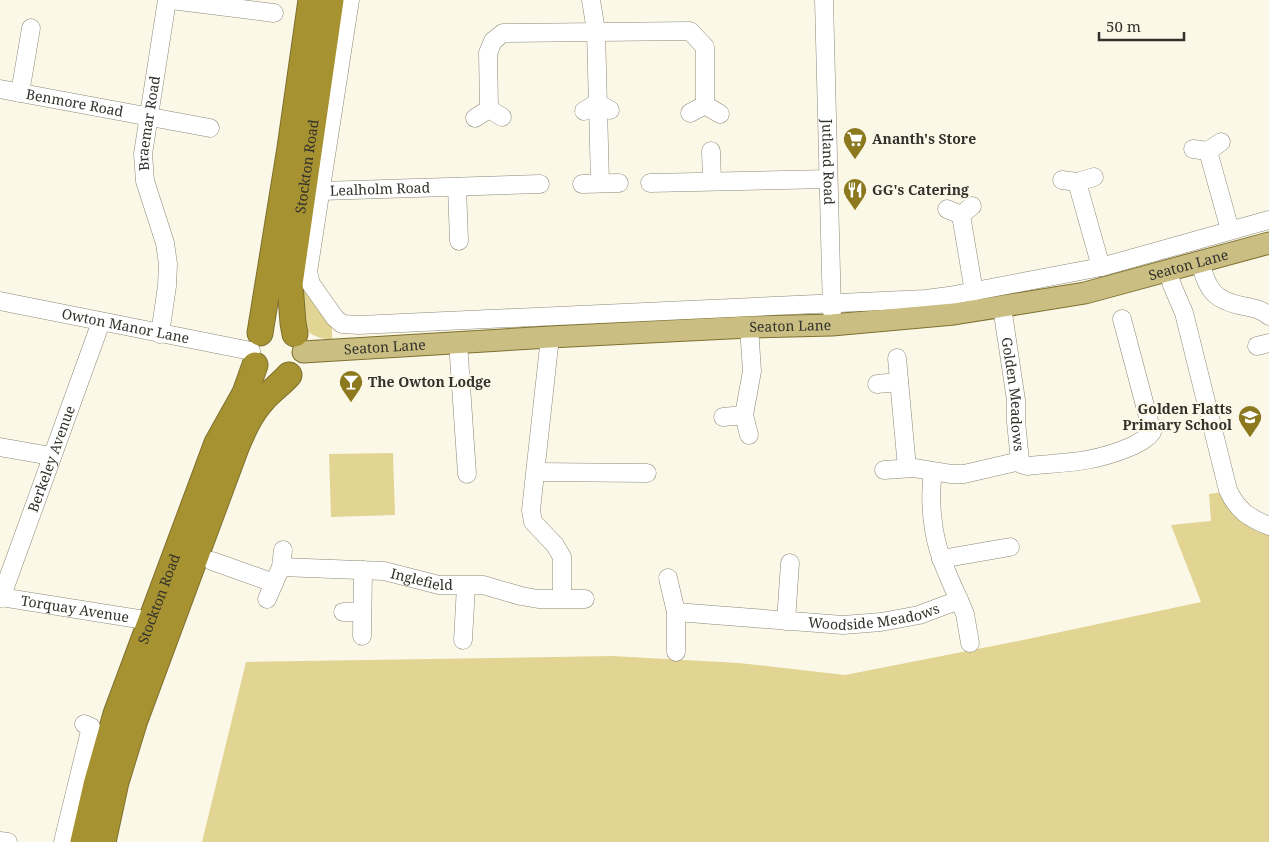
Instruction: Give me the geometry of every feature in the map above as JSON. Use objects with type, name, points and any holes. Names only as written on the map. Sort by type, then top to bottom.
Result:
[{"type":"highway","name":"Stockton Road","points":[[83,842],[111,730],[217,443],[245,393],[255,350],[290,148],[311,0]]},
{"type":"highway","name":"Stockton Road","points":[[299,343],[290,304],[290,284],[312,190],[331,0]]},
{"type":"highway","points":[[269,327],[287,328],[299,343],[302,361],[289,375],[274,378],[262,373],[255,350],[269,327]]},
{"type":"highway","name":"Stockton Road","points":[[103,842],[116,782],[132,728],[237,445],[254,411],[289,375]]},
{"type":"main road","name":"Seaton Lane","points":[[299,343],[458,342],[749,327],[832,325],[954,314],[1085,293],[1269,243]]},
{"type":"street","name":"Braemar Road","points":[[160,334],[167,286],[168,264],[165,243],[144,181],[143,154],[168,0]]},
{"type":"street","points":[[171,0],[274,13]]},
{"type":"street","name":"Stockton Road","points":[[335,318],[311,284],[308,272],[312,190],[350,0]]},
{"type":"street","points":[[591,0],[596,31],[600,183]]},
{"type":"street","name":"Jutland Road","points":[[824,0],[832,325]]},
{"type":"street","points":[[20,93],[31,28]]},
{"type":"street","points":[[489,115],[488,53],[493,41],[503,33],[596,31],[690,31],[705,47],[713,109],[690,113]]},
{"type":"street","name":"Benmore Road","points":[[0,89],[210,128]]},
{"type":"street","points":[[1207,147],[1230,230]]},
{"type":"street","points":[[711,151],[712,181]]},
{"type":"street","points":[[1094,177],[1069,181],[1101,267]]},
{"type":"street","points":[[650,182],[828,179]]},
{"type":"street","points":[[582,184],[619,183]]},
{"type":"street","name":"Lealholm Road","points":[[312,190],[540,184]]},
{"type":"street","points":[[457,187],[459,241]]},
{"type":"street","points":[[960,210],[974,292]]},
{"type":"street","name":"Seaton Lane","points":[[335,318],[342,324],[359,325],[926,299],[974,292],[1101,267],[1269,220]]},
{"type":"street","points":[[1200,262],[1209,288],[1216,296],[1233,304],[1258,309],[1269,316]]},
{"type":"street","points":[[1168,270],[1184,313],[1228,490],[1235,503],[1245,514],[1269,526]]},
{"type":"street","name":"Owton Manor Lane","points":[[0,301],[160,334],[255,350]]},
{"type":"street","name":"Golden Meadows","points":[[1002,307],[1016,400],[1020,461],[1021,464],[1027,466],[1090,460],[1116,453],[1148,437],[1152,432],[1122,319]]},
{"type":"street","name":"Berkeley Avenue","points":[[1,598],[101,322]]},
{"type":"street","points":[[749,327],[752,371],[744,415],[749,435]]},
{"type":"street","points":[[550,337],[531,510],[533,522],[555,545],[562,557],[562,598]]},
{"type":"street","points":[[458,342],[467,474]]},
{"type":"street","points":[[897,358],[907,468]]},
{"type":"street","points":[[877,384],[899,382]]},
{"type":"street","points":[[723,417],[744,415]]},
{"type":"street","points":[[0,447],[51,456]]},
{"type":"street","points":[[884,470],[907,468],[964,474],[1020,461]]},
{"type":"street","points":[[536,472],[611,480],[648,473]]},
{"type":"street","name":"Woodside Meadows","points":[[933,472],[931,500],[941,559],[965,614],[970,643]]},
{"type":"street","points":[[941,559],[1010,547]]},
{"type":"street","name":"Inglefield","points":[[212,561],[276,575],[363,570],[384,571],[439,585],[483,585],[538,599],[585,599]]},
{"type":"street","name":"Woodside Meadows","points":[[786,620],[790,563]]},
{"type":"street","points":[[362,636],[363,570]]},
{"type":"street","points":[[668,578],[676,612],[676,652]]},
{"type":"street","points":[[463,640],[466,586]]},
{"type":"street","name":"Torquay Avenue","points":[[1,598],[151,621]]},
{"type":"street","name":"Woodside Meadows","points":[[676,612],[843,625],[881,622],[918,615],[959,600]]},
{"type":"street","points":[[343,612],[362,612]]},
{"type":"street","points":[[63,842],[91,727],[84,724]]},
{"type":"street","points":[[0,841],[8,842]]},
{"type":"shaded area","points":[[298,285],[304,285],[332,327],[332,340],[320,338],[306,329],[300,315]]},
{"type":"shaded area","points":[[393,453],[395,515],[331,517],[329,454]]},
{"type":"shaded area","points":[[1223,492],[1269,533],[1269,842],[202,842],[246,662],[612,656],[739,663],[845,675],[1201,602],[1171,525],[1211,521],[1209,494]]},
{"type":"place","name":"Ananth's Store","points":[[855,160]]},
{"type":"place","name":"GG's Catering","points":[[855,211]]},
{"type":"place","name":"The Owton Lodge","points":[[351,403]]},
{"type":"place","name":"Golden Flatts Primary School","points":[[1250,438]]}]
